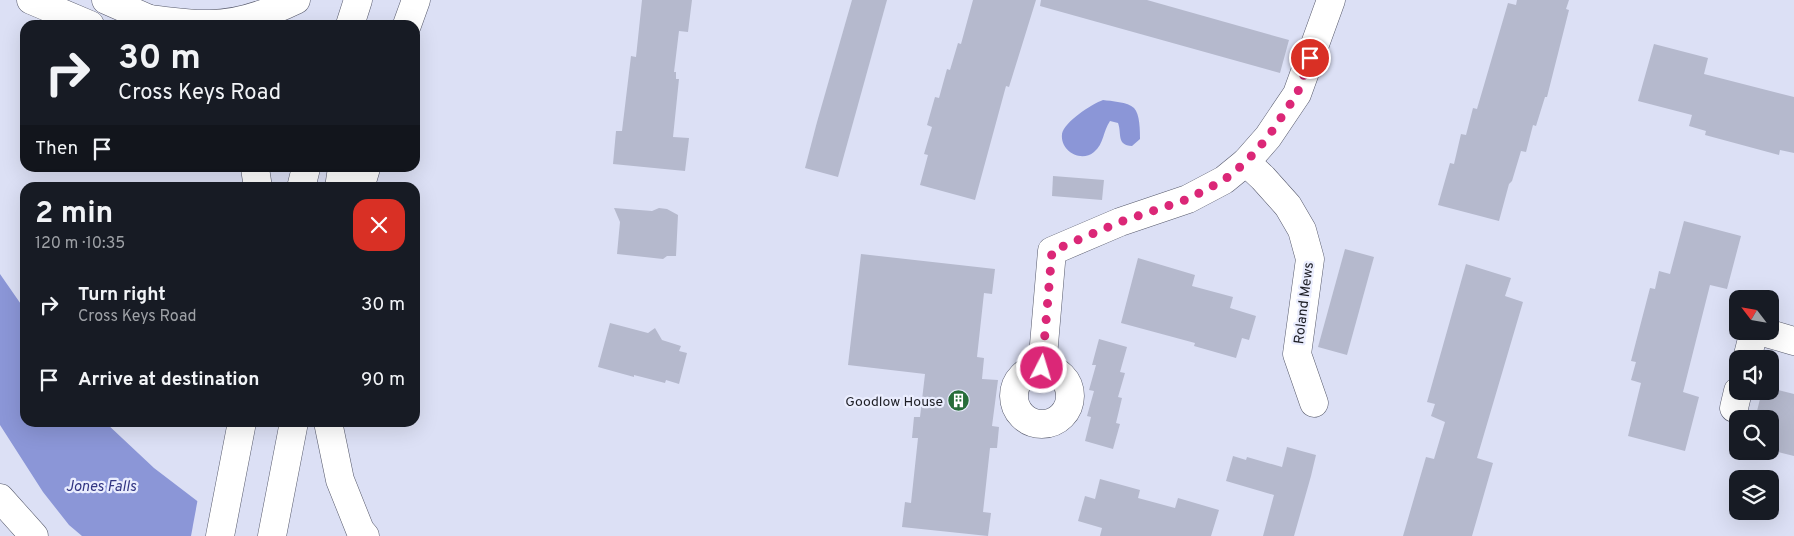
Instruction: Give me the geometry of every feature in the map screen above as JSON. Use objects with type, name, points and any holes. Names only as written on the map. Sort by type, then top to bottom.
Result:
[{"type":"main road","points":[[31,0],[78,20]]},
{"type":"main road","points":[[106,0],[151,20]]},
{"type":"main road","points":[[240,20],[257,16],[296,0]]},
{"type":"main road","points":[[352,20],[358,0]]},
{"type":"main road","points":[[409,20],[416,0]]},
{"type":"main road","points":[[1042,368],[1052,251],[1120,222],[1188,199],[1224,180],[1246,162],[1268,137],[1297,94],[1331,0]]},
{"type":"main road","name":"Roland Mews","points":[[1246,162],[1288,206],[1302,230],[1310,259],[1297,354],[1314,403]]},
{"type":"main road","points":[[1779,336],[1794,340]]},
{"type":"main road","points":[[220,536],[241,427]]},
{"type":"main road","points":[[272,536],[293,427]]},
{"type":"main road","points":[[329,427],[340,480],[364,536]]},
{"type":"main road","points":[[0,498],[34,536]]},
{"type":"main road","points":[[0,516],[26,536]]},
{"type":"water","points":[[1103,100],[1124,103],[1134,108],[1139,118],[1140,139],[1132,146],[1124,144],[1120,138],[1118,123],[1110,121],[1100,145],[1094,152],[1083,156],[1072,154],[1064,146],[1062,140],[1064,129],[1079,114]]},
{"type":"water","name":"Jones Falls","points":[[0,274],[20,303],[20,427],[110,427],[154,468],[243,536],[82,536],[69,525],[43,492],[0,425]]},
{"type":"pier","points":[[198,498],[245,534],[246,536],[191,536]]},
{"type":"building","points":[[642,0],[692,0],[688,32],[679,31],[674,72],[676,72],[676,79],[679,79],[673,137],[689,138],[685,171],[613,164],[616,131],[622,131],[631,56],[636,57]]},
{"type":"building","points":[[852,0],[887,0],[838,177],[805,168]]},
{"type":"building","points":[[973,0],[1036,0],[1009,87],[1006,86],[975,200],[920,185],[928,155],[924,154],[932,127],[927,125],[935,97],[939,98],[947,69],[950,70],[958,43],[961,44]]},
{"type":"building","points":[[1041,0],[1147,0],[1289,40],[1280,73],[1040,6]]},
{"type":"building","points":[[1517,0],[1569,0],[1566,9],[1569,10],[1547,97],[1545,97],[1536,126],[1533,125],[1526,152],[1521,151],[1512,181],[1509,184],[1499,221],[1438,205],[1450,163],[1454,164],[1461,134],[1466,135],[1473,108],[1477,109],[1508,3],[1516,5]]},
{"type":"building","points":[[1654,44],[1708,58],[1704,74],[1794,97],[1794,153],[1780,150],[1779,155],[1705,135],[1706,131],[1689,126],[1692,115],[1638,101]]},
{"type":"building","points":[[1053,176],[1104,180],[1102,200],[1052,196]]},
{"type":"building","points":[[614,208],[652,211],[659,208],[667,209],[678,215],[676,256],[667,256],[663,259],[617,254],[620,222]]},
{"type":"building","points":[[1684,221],[1741,236],[1727,289],[1710,285],[1683,392],[1699,397],[1685,451],[1628,436],[1641,383],[1631,380],[1636,362],[1631,361],[1638,334],[1650,288],[1655,289],[1659,271],[1670,274]]},
{"type":"building","points":[[1345,249],[1374,257],[1347,355],[1318,347]]},
{"type":"building","name":"Goodlow House","points":[[861,254],[995,269],[992,294],[984,293],[977,357],[984,358],[982,379],[998,380],[992,426],[999,427],[997,448],[990,448],[983,512],[991,513],[988,536],[902,527],[905,502],[911,503],[918,438],[912,438],[914,417],[920,417],[925,374],[848,365]]},
{"type":"building","points":[[1138,258],[1195,275],[1192,286],[1233,297],[1230,308],[1256,316],[1249,340],[1242,338],[1236,358],[1194,346],[1195,343],[1121,323]]},
{"type":"building","points":[[1466,264],[1511,278],[1505,296],[1523,302],[1477,458],[1493,463],[1472,536],[1403,536],[1426,457],[1434,459],[1445,422],[1431,416],[1435,404],[1427,402]]},
{"type":"building","points":[[610,323],[648,333],[655,328],[662,340],[681,346],[679,351],[687,353],[679,384],[666,380],[665,383],[634,375],[634,377],[598,367]]},
{"type":"building","points":[[1099,339],[1127,347],[1120,372],[1125,373],[1118,397],[1122,398],[1116,423],[1120,424],[1113,449],[1085,441],[1091,417],[1087,416],[1094,391],[1089,390],[1096,365],[1092,365]]},
{"type":"building","points":[[1779,390],[1794,394],[1794,456],[1779,452],[1779,410],[1757,410],[1760,400],[1779,400]]},
{"type":"building","points":[[1287,447],[1316,455],[1311,476],[1294,536],[1263,536],[1274,495],[1226,481],[1233,456],[1246,460],[1247,457],[1282,467]]},
{"type":"building","points":[[1100,479],[1140,490],[1138,498],[1175,508],[1178,498],[1219,510],[1211,536],[1100,536],[1102,528],[1078,521],[1085,496],[1095,499]]},
{"type":"place","name":"Goodlow House","points":[[959,401]]},
{"type":"route","points":[[1042,368],[1052,251],[1120,222],[1188,199],[1224,180],[1246,162],[1268,137],[1297,94],[1310,58]]}]
